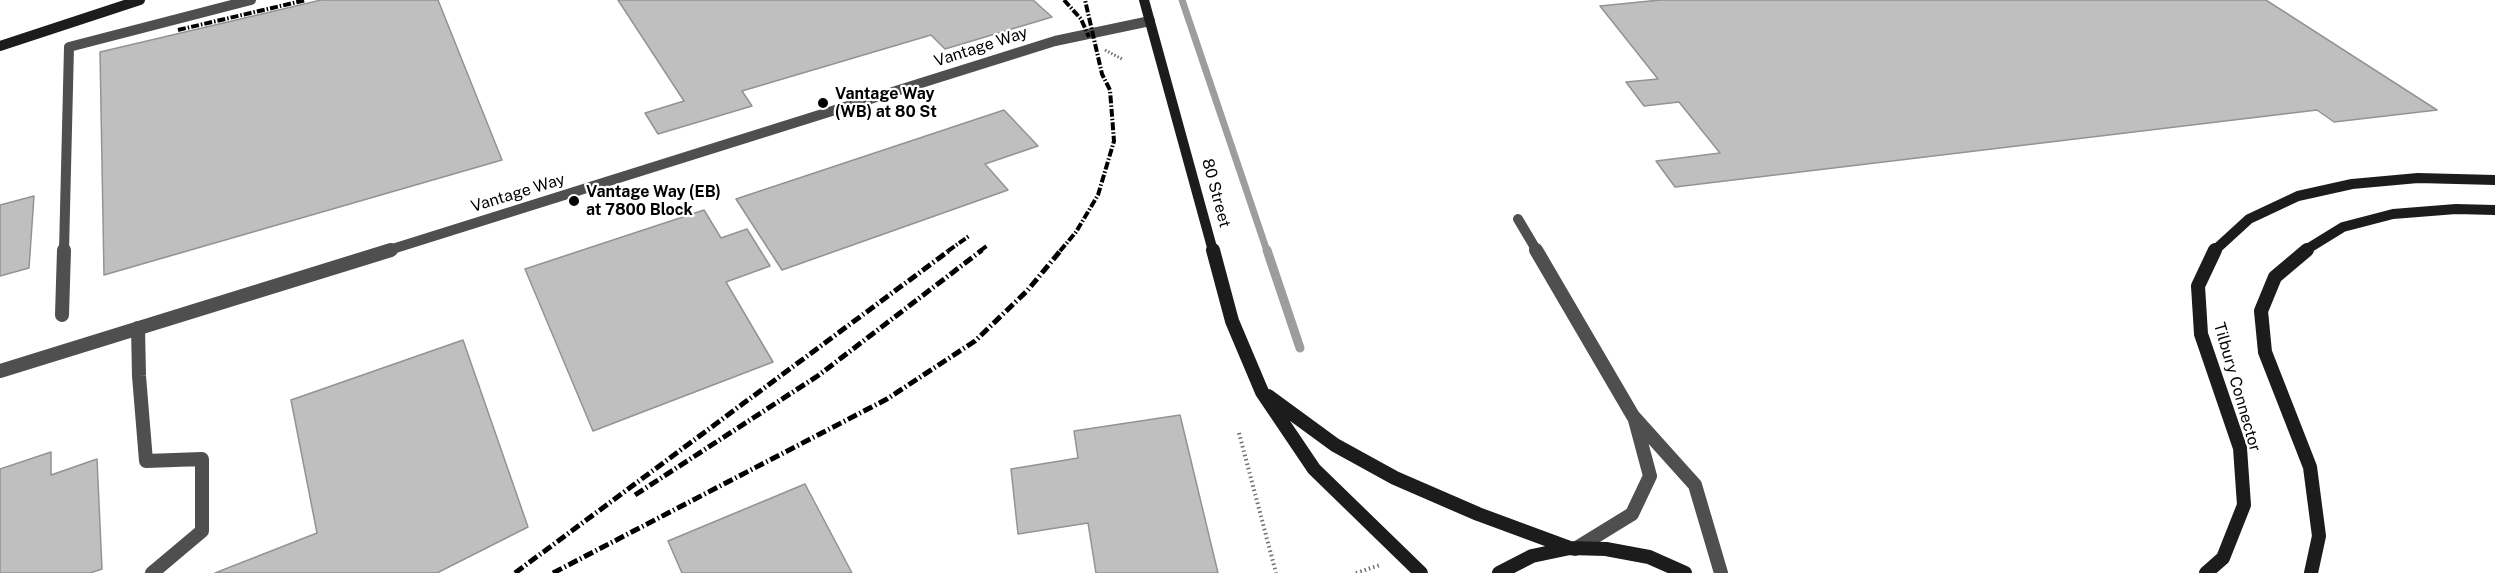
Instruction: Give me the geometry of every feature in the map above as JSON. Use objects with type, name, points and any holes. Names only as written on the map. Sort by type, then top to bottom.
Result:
[{"type":"street","points":[[0,46],[140,0]]},
{"type":"street","points":[[62,315],[69,47],[251,0]]},
{"type":"street","name":"80 Street","points":[[1144,0],[1232,321],[1262,392],[1314,469],[1420,573]]},
{"type":"street","name":"Vantage Way","points":[[0,371],[910,88],[1002,57],[1055,41],[1150,21]]},
{"type":"street","name":"Tilbury Connector","points":[[2206,573],[2223,558],[2244,505],[2240,448],[2201,334],[2198,286],[2214,251],[2249,219],[2298,196],[2352,184],[2418,178],[2495,180]]},
{"type":"street","points":[[2311,573],[2319,536],[2310,467],[2265,352],[2261,311],[2275,277],[2305,251],[2343,227],[2393,214],[2456,209],[2495,210]]},
{"type":"street","points":[[1518,219],[1634,416],[1695,485],[1721,573]]},
{"type":"street","points":[[138,328],[139,376],[146,461],[202,459],[202,531],[152,573]]},
{"type":"street","points":[[1262,392],[1335,445],[1395,478],[1478,514],[1573,548],[1632,514],[1650,476],[1634,416]]},
{"type":"street","points":[[1499,573],[1532,556],[1573,548],[1605,549],[1649,558],[1685,573]]},
{"type":"path","points":[[1239,433],[1276,573]]},
{"type":"path","points":[[1356,573],[1380,565]]},
{"type":"building","points":[[321,0],[438,0],[502,160],[104,275],[100,52]]},
{"type":"building","points":[[618,0],[1033,0],[1052,17],[945,49],[931,35],[742,91],[752,106],[658,134],[645,113],[684,101]]},
{"type":"building","points":[[1660,0],[2266,0],[2437,110],[2334,122],[2317,110],[1675,187],[1656,161],[1720,153],[1679,102],[1644,106],[1626,82],[1658,79],[1600,6]]},
{"type":"building","points":[[1004,110],[1038,146],[985,164],[1008,190],[782,270],[736,199]]},
{"type":"building","points":[[34,196],[29,268],[0,276],[0,205]]},
{"type":"building","points":[[704,210],[721,238],[747,229],[770,266],[726,282],[773,362],[593,431],[525,269]]},
{"type":"building","points":[[463,340],[528,527],[437,573],[215,573],[317,533],[291,400]]},
{"type":"building","points":[[1180,415],[1218,573],[1096,573],[1088,523],[1018,534],[1011,469],[1078,458],[1074,431]]},
{"type":"building","points":[[51,452],[51,475],[97,459],[102,569],[90,573],[0,573],[0,469]]},
{"type":"building","points":[[805,484],[852,573],[682,573],[668,541]]},
{"type":"waterway","points":[[1182,0],[1267,251]]},
{"type":"waterway","points":[[1267,250],[1300,348]]},
{"type":"railway","points":[[178,30],[306,0]]},
{"type":"railway","points":[[1064,0],[1081,19],[1089,37]]},
{"type":"railway","points":[[1060,251],[1076,232],[1098,195],[1114,141],[1110,90],[1102,74],[1085,0]]},
{"type":"railway","points":[[948,251],[969,236]]},
{"type":"railway","points":[[980,251],[988,245]]},
{"type":"railway","points":[[515,573],[950,250]]},
{"type":"railway","points":[[635,495],[819,375],[982,250]]},
{"type":"railway","points":[[553,573],[887,399],[975,341],[1027,291],[1061,250]]},
{"type":"place","name":"Vantage Way (WB) at 80 St","points":[[823,103]]},
{"type":"place","name":"Vantage Way (EB) at 7800 Block","points":[[574,201]]}]
